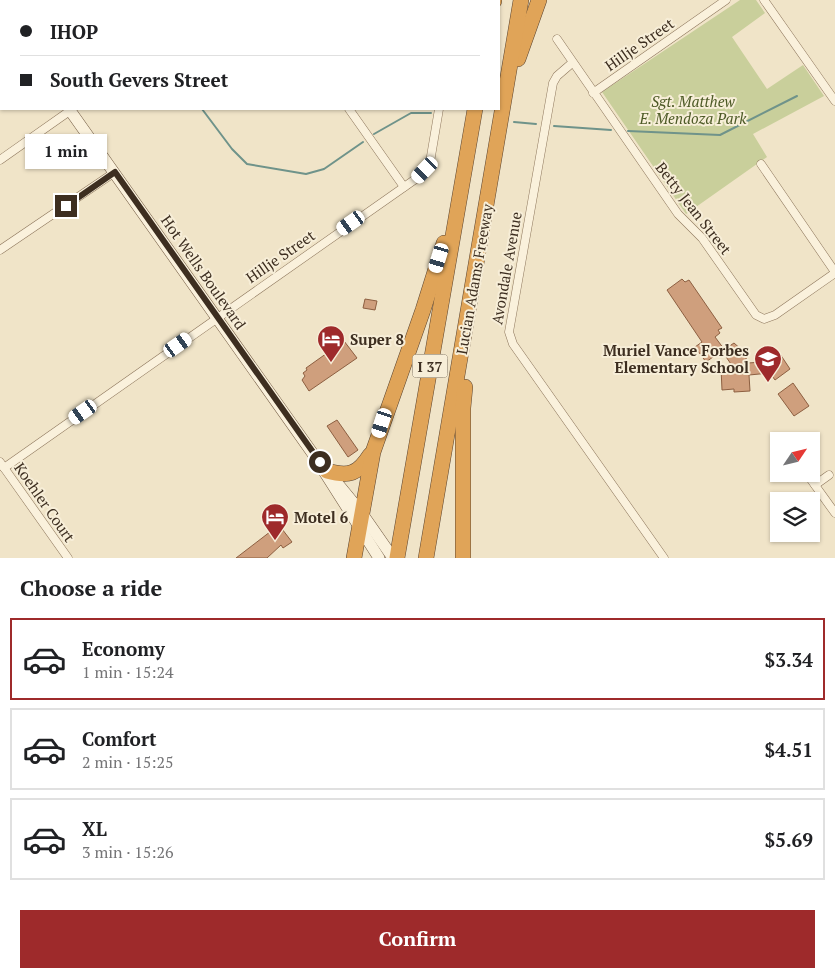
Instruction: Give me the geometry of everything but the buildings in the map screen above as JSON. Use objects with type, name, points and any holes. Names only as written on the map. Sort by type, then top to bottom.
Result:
[{"type":"highway","name":"Lucian Adams Freeway","points":[[426,558],[522,0]]},
{"type":"highway","points":[[504,101],[539,0]]},
{"type":"highway","name":"Lucian Adams Freeway","points":[[395,558],[475,110]]},
{"type":"highway","points":[[354,558],[373,452],[423,310],[463,174]]},
{"type":"highway","points":[[463,558],[463,408],[481,238]]},
{"type":"highway","points":[[327,471],[354,473],[362,468],[373,452]]},
{"type":"street","name":"Hillje Street","points":[[592,93],[726,0]]},
{"type":"street","points":[[764,0],[835,101]]},
{"type":"street","name":"Betty Jean Street","points":[[557,39],[592,93],[678,214],[702,238],[756,315],[761,318],[775,315],[835,272]]},
{"type":"street","name":"Avondale Avenue","points":[[572,63],[557,76],[553,83],[509,332],[513,344],[664,558]]},
{"type":"street","points":[[0,160],[70,110]]},
{"type":"street","name":"Hot Wells Boulevard","points":[[70,110],[218,316],[313,454],[358,528],[380,558]]},
{"type":"street","points":[[350,110],[404,187]]},
{"type":"street","name":"Hillje Street","points":[[2,465],[417,178],[430,162],[439,111]]},
{"type":"street","points":[[760,164],[835,272]]},
{"type":"street","points":[[0,250],[115,172]]},
{"type":"street","name":"Hot Wells Boulevard","points":[[313,454],[361,512],[395,558]]},
{"type":"street","name":"Koehler Court","points":[[2,465],[68,558]]},
{"type":"street","points":[[815,485],[829,474]]},
{"type":"street","points":[[813,482],[835,513]]},
{"type":"green space","name":"Sgt. Matthew E. Mendoza Park","points":[[740,0],[756,0],[765,13],[732,37],[767,89],[803,65],[824,96],[753,134],[767,157],[686,214],[602,92]]},
{"type":"waterway","points":[[628,131],[720,135],[797,96]]},
{"type":"waterway","points":[[203,110],[232,149],[247,164],[306,174],[324,169],[363,142]]},
{"type":"waterway","points":[[374,134],[411,113],[431,113]]},
{"type":"waterway","points":[[514,122],[536,124]]},
{"type":"waterway","points":[[554,126],[611,130]]},
{"type":"place","name":"Super 8","points":[[331,363]]},
{"type":"place","name":"Muriel Vance Forbes Elementary School","points":[[768,383]]},
{"type":"place","name":"Motel 6","points":[[275,541]]},
{"type":"route","points":[[66,206],[115,172],[320,462]]}]
